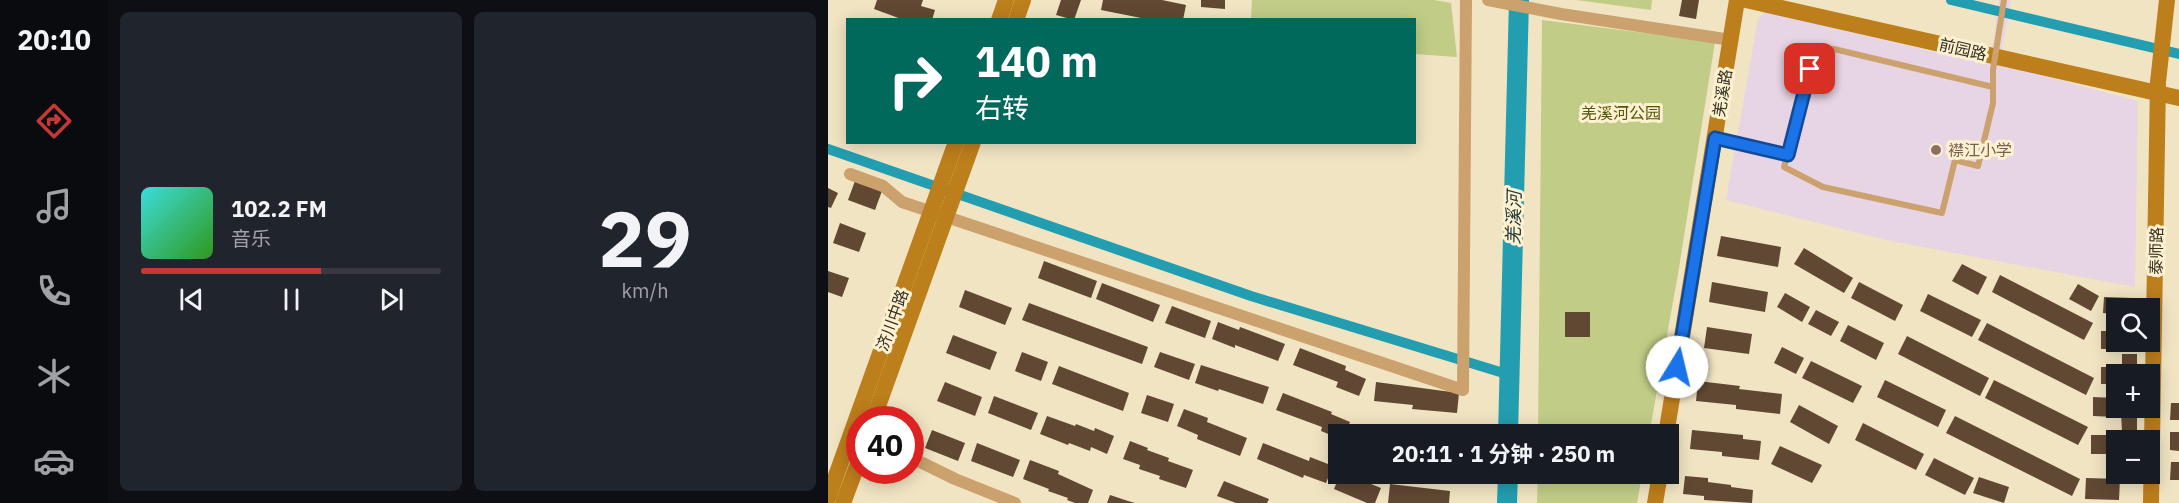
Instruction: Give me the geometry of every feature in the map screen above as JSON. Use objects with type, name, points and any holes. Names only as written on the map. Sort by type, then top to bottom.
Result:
[{"type":"street","points":[[1000,18],[1005,0]]},
{"type":"street","points":[[1017,18],[1023,0]]},
{"type":"street","points":[[850,174],[883,186],[902,202],[940,211],[1463,390],[1466,0]]},
{"type":"street","points":[[1488,0],[1731,40]]},
{"type":"street","name":"羌溪路","points":[[1668,424],[1737,0]]},
{"type":"street","name":"前园路","points":[[1746,0],[2159,88],[2179,98]]},
{"type":"street","name":"泰师路","points":[[2151,503],[2159,88],[2167,0]]},
{"type":"street","name":"济川中路","points":[[956,144],[957,164]]},
{"type":"street","name":"济川中路","points":[[865,406],[957,164],[972,144]]},
{"type":"street","name":"济川中路","points":[[877,406],[940,211]]},
{"type":"street","name":"济川中路","points":[[828,498],[846,454]]},
{"type":"street","points":[[924,464],[1015,503]]},
{"type":"street","points":[[843,503],[850,484]]},
{"type":"street","points":[[1655,503],[1658,484]]},
{"type":"lane","points":[[1993,87],[1834,49],[1816,48],[1784,167],[1822,187],[1942,213],[1955,160],[1978,166],[1993,103],[1993,87],[1993,70],[2004,0]]},
{"type":"lane","points":[[1715,138],[1788,155]]},
{"type":"shaded area","name":"襟江小学","points":[[1999,0],[2011,0],[1999,64],[2138,101],[2135,287],[1891,241],[1726,200],[1758,19],[1765,12],[1990,65]]},
{"type":"green space","points":[[1252,0],[1434,0],[1451,3],[1457,57],[1416,54],[1416,18],[1251,18]]},
{"type":"green space","points":[[1576,0],[1652,0],[1651,10]]},
{"type":"green space","name":"羌溪河公园","points":[[1542,20],[1715,42],[1678,274],[1651,424],[1538,424]]},
{"type":"green space","points":[[1538,484],[1640,484],[1637,503],[1537,503]]},
{"type":"building","points":[[877,0],[923,0],[921,6],[935,10],[933,18],[899,18],[874,9]]},
{"type":"building","points":[[1061,0],[1081,0],[1075,18],[1056,15]]},
{"type":"building","points":[[1103,0],[1162,0],[1186,5],[1183,18],[1141,18],[1101,10]]},
{"type":"building","points":[[1201,0],[1225,0],[1225,9],[1201,7]]},
{"type":"building","points":[[1682,0],[1699,0],[1696,19],[1679,16]]},
{"type":"building","points":[[855,181],[882,191],[875,210],[848,200]]},
{"type":"building","points":[[828,188],[838,193],[831,208],[828,207]]},
{"type":"building","points":[[840,223],[866,233],[859,252],[833,243]]},
{"type":"building","points":[[1721,236],[1781,247],[1778,267],[1717,256]]},
{"type":"building","points":[[1804,248],[1853,278],[1844,293],[1794,264]]},
{"type":"building","points":[[1044,261],[1097,281],[1091,298],[1038,278]]},
{"type":"building","points":[[1962,264],[1987,277],[1978,295],[1952,281]]},
{"type":"building","points":[[828,271],[849,278],[842,297],[828,292]]},
{"type":"building","points":[[2000,275],[2093,323],[2084,340],[1992,292]]},
{"type":"building","points":[[1712,282],[1768,292],[1765,312],[1709,302]]},
{"type":"building","points":[[1859,282],[1903,305],[1895,321],[1851,298]]},
{"type":"building","points":[[1102,283],[1160,305],[1153,322],[1096,299]]},
{"type":"building","points":[[2078,284],[2099,296],[2091,311],[2069,299]]},
{"type":"building","points":[[965,290],[1012,308],[1005,325],[959,307]]},
{"type":"building","points":[[1785,293],[1810,307],[1802,322],[1777,307]]},
{"type":"building","points":[[1928,294],[1981,320],[1972,337],[1920,311]]},
{"type":"building","points":[[2104,297],[2133,298],[2106,298],[2106,313],[2103,313]]},
{"type":"building","points":[[1029,303],[1148,347],[1142,364],[1022,320]]},
{"type":"building","points":[[1172,306],[1211,321],[1205,338],[1165,323]]},
{"type":"building","points":[[1816,310],[1839,322],[1831,336],[1808,324]]},
{"type":"building","points":[[1565,312],[1590,312],[1590,337],[1565,337]]},
{"type":"building","points":[[1218,322],[1239,330],[1240,327],[1285,344],[1278,361],[1212,339]]},
{"type":"building","points":[[1987,323],[2094,378],[2086,395],[1978,340]]},
{"type":"building","points":[[1848,325],[1884,343],[1876,360],[1840,341]]},
{"type":"building","points":[[1707,327],[1752,334],[1749,354],[1704,348]]},
{"type":"building","points":[[2101,331],[2106,331],[2106,349],[2101,349]]},
{"type":"building","points":[[953,335],[997,352],[990,370],[946,353]]},
{"type":"building","points":[[1907,336],[1989,378],[1980,396],[1898,354]]},
{"type":"building","points":[[1782,347],[1804,358],[1796,374],[1774,363]]},
{"type":"building","points":[[1300,348],[1346,366],[1345,370],[1366,379],[1359,396],[1336,387],[1338,382],[1293,365]]},
{"type":"building","points":[[1022,352],[1048,362],[1041,381],[1015,371]]},
{"type":"building","points":[[1160,352],[1195,364],[1189,380],[1154,367]]},
{"type":"building","points":[[2122,354],[2137,354],[2137,364],[2122,364]]},
{"type":"building","points":[[1811,361],[1862,386],[1853,403],[1802,378]]},
{"type":"building","points":[[1201,365],[1269,387],[1263,404],[1195,383]]},
{"type":"building","points":[[1059,366],[1129,393],[1123,411],[1052,384]]},
{"type":"building","points":[[2101,367],[2106,367],[2106,384],[2101,384]]},
{"type":"building","points":[[1885,380],[1946,410],[1938,427],[1877,397]]},
{"type":"building","points":[[1994,380],[2088,427],[2078,445],[1985,398]]},
{"type":"building","points":[[1698,381],[1782,394],[1780,414],[1736,409],[1736,405],[1696,401]]},
{"type":"building","points":[[945,382],[982,397],[975,416],[937,401]]},
{"type":"building","points":[[1376,382],[1459,393],[1457,413],[1412,409],[1413,405],[1374,401]]},
{"type":"building","points":[[1283,393],[1332,412],[1331,414],[1350,422],[1349,424],[1328,424],[1328,434],[1321,431],[1322,427],[1276,410]]},
{"type":"building","points":[[1147,395],[1174,404],[1168,422],[1141,413]]},
{"type":"building","points":[[994,396],[1038,413],[1031,430],[988,413]]},
{"type":"building","points":[[2093,397],[2106,398],[2106,417],[2093,416]]},
{"type":"building","points":[[2171,403],[2179,403],[2179,420],[2170,420]]},
{"type":"building","points":[[1799,405],[1838,426],[1829,444],[1790,422]]},
{"type":"building","points":[[1184,409],[1208,418],[1207,422],[1247,438],[1240,456],[1197,439],[1198,435],[1177,426]]},
{"type":"building","points":[[1047,416],[1094,431],[1095,428],[1114,436],[1107,454],[1091,447],[1090,451],[1069,443],[1068,445],[1040,434]]},
{"type":"building","points":[[1955,416],[2080,479],[2072,496],[1946,433]]},
{"type":"building","points":[[2121,418],[2137,418],[2137,430],[2122,430]]},
{"type":"building","points":[[1863,423],[1924,454],[1916,470],[1855,440]]},
{"type":"building","points":[[932,430],[965,443],[958,461],[925,448]]},
{"type":"building","points":[[1692,430],[1743,435],[1743,439],[1761,441],[1759,460],[1722,456],[1722,452],[1690,449]]},
{"type":"building","points":[[2170,432],[2179,432],[2179,451],[2170,450]]},
{"type":"building","points":[[2091,435],[2106,435],[2106,454],[2091,454]]},
{"type":"building","points":[[1130,441],[1169,458],[1168,461],[1193,470],[1186,488],[1159,479],[1160,476],[1139,469],[1140,465],[1123,459]]},
{"type":"building","points":[[977,443],[1020,460],[1013,477],[971,461]]},
{"type":"building","points":[[1263,443],[1309,461],[1310,457],[1328,464],[1328,478],[1326,483],[1304,475],[1303,478],[1257,459]]},
{"type":"building","points":[[1780,446],[1822,465],[1812,483],[1771,464]]},
{"type":"building","points":[[1934,458],[1974,478],[1965,495],[1925,475]]},
{"type":"building","points":[[1030,460],[1059,471],[1058,474],[1093,490],[1088,503],[1075,503],[1048,491],[1049,489],[1023,479]]},
{"type":"building","points":[[2171,462],[2179,462],[2179,480],[2170,480]]},
{"type":"building","points":[[1685,476],[1708,478],[1708,482],[1753,490],[1752,503],[1704,500],[1704,496],[1683,494]]},
{"type":"building","points":[[1979,477],[2009,487],[2004,503],[1973,493]]},
{"type":"building","points":[[2086,478],[2106,479],[2106,484],[2120,484],[2119,500],[2085,499]]},
{"type":"building","points":[[1224,481],[1269,499],[1267,503],[1236,503],[1217,496]]},
{"type":"building","points":[[1336,484],[1371,484],[1381,488],[1375,503],[1367,503],[1334,489]]},
{"type":"building","points":[[1390,484],[1450,491],[1449,503],[1388,503]]},
{"type":"building","points":[[1110,495],[1128,501],[1135,503],[1107,503]]},
{"type":"waterway","name":"羌溪河","points":[[1508,424],[1519,0]]},
{"type":"waterway","points":[[1951,0],[2179,54]]},
{"type":"waterway","points":[[828,149],[1251,296],[1510,375]]},
{"type":"waterway","name":"羌溪河","points":[[1507,503],[1508,484]]},
{"type":"place","name":"襟江小学","points":[[1936,150]]},
{"type":"route","points":[[1677,367],[1715,138],[1788,155],[1810,69]]}]
